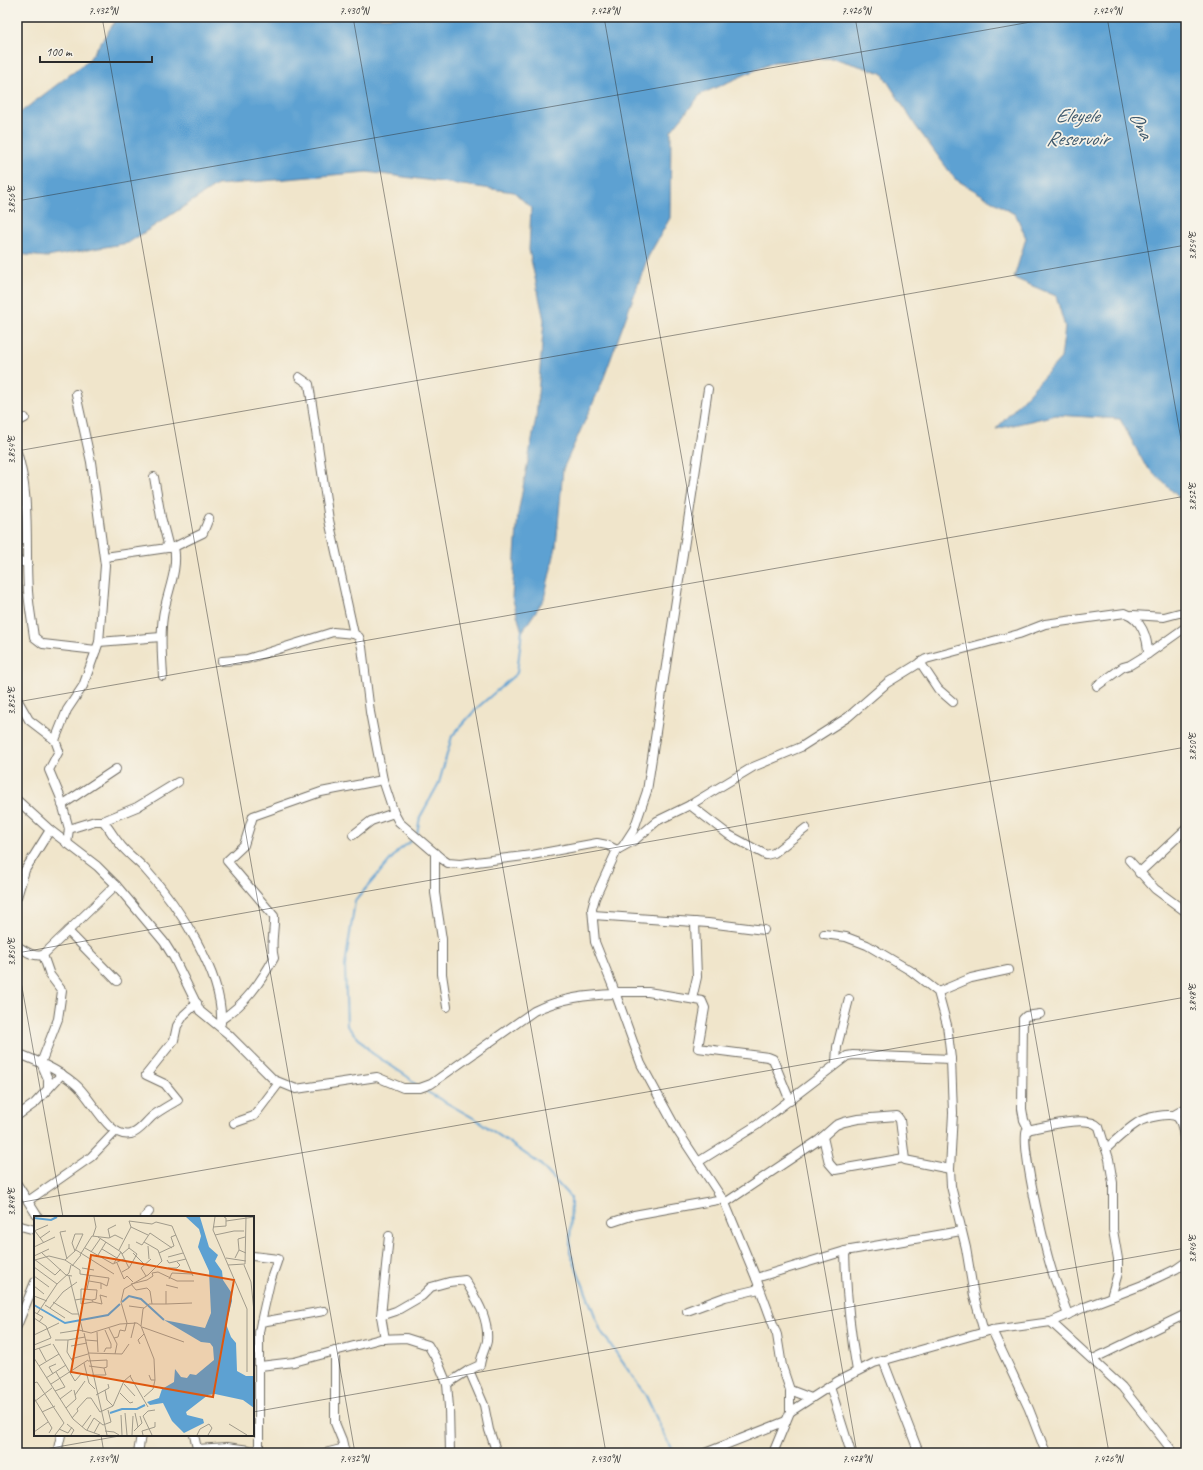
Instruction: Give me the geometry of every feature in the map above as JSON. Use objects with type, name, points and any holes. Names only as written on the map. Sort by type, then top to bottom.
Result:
[{"type":"street","points":[[298,377],[309,384],[329,520],[354,634]]},
{"type":"street","points":[[708,389],[647,791],[634,829],[620,848],[595,898],[593,915],[595,942],[616,993],[641,1064],[677,1130],[724,1201],[756,1278],[777,1335],[782,1366],[790,1390],[790,1412],[773,1453]]},
{"type":"street","points":[[55,740],[67,710],[83,686],[99,642],[104,558],[91,462],[76,394]]},
{"type":"street","points":[[17,422],[25,418]]},
{"type":"street","points":[[17,452],[22,468],[28,563],[28,591],[34,637],[43,644],[96,650]]},
{"type":"street","points":[[154,478],[160,517],[176,562],[163,616],[161,637],[164,676]]},
{"type":"street","points":[[104,558],[171,548],[203,533],[209,518]]},
{"type":"street","points":[[17,561],[28,563]]},
{"type":"street","points":[[222,661],[246,659],[333,632],[354,634],[359,637],[362,647],[370,712],[383,780],[394,813],[399,822],[448,863],[460,864],[532,855],[597,843],[620,848],[635,840],[657,821],[690,805],[753,767],[801,747],[848,717],[887,683],[920,662],[933,656],[1019,634],[1045,624],[1125,613],[1164,617],[1179,613],[1186,613]]},
{"type":"street","points":[[1133,615],[1144,631],[1148,654]]},
{"type":"street","points":[[1097,686],[1123,667],[1130,665],[1148,654],[1186,627]]},
{"type":"street","points":[[99,642],[161,637]]},
{"type":"street","points":[[920,662],[938,689],[953,702]]},
{"type":"street","points":[[17,699],[29,720],[55,740],[59,751],[48,770],[60,796],[69,829],[68,844]]},
{"type":"street","points":[[62,805],[116,769]]},
{"type":"street","points":[[221,1024],[252,992],[274,958],[271,947],[275,925],[274,916],[227,861],[244,845],[253,816],[321,792],[383,780]]},
{"type":"street","points":[[69,829],[95,820],[103,821],[137,808],[178,782]]},
{"type":"street","points":[[17,800],[50,830],[97,866],[116,885],[164,942],[174,958],[200,1011],[221,1024],[274,1080],[279,1083],[296,1089],[377,1077],[403,1088],[420,1088],[431,1084],[534,1011],[545,1006],[572,998],[616,993],[648,992],[702,1001],[705,1004],[698,1048],[774,1059],[790,1101]]},
{"type":"street","points":[[690,805],[729,834],[766,855],[774,853],[806,828]]},
{"type":"street","points":[[353,835],[371,821],[394,813]]},
{"type":"street","points":[[103,821],[120,844],[146,869],[168,898],[195,939],[207,962],[219,995],[222,1005],[221,1024]]},
{"type":"street","points":[[1139,873],[1186,829]]},
{"type":"street","points":[[17,897],[26,870],[50,830]]},
{"type":"street","points":[[436,853],[435,893],[442,940],[442,974],[447,1007]]},
{"type":"street","points":[[1128,860],[1155,889],[1186,912]]},
{"type":"street","points":[[17,946],[31,954],[37,956],[43,955],[116,885]]},
{"type":"street","points":[[593,915],[695,922],[764,930]]},
{"type":"street","points":[[692,999],[697,977],[695,922]]},
{"type":"street","points":[[68,931],[117,981]]},
{"type":"street","points":[[824,934],[846,937],[867,945],[911,971],[938,992],[947,1024],[951,1059],[953,1113],[950,1169],[951,1186],[974,1296],[988,1331],[1029,1409],[1046,1453]]},
{"type":"street","points":[[43,955],[50,975],[62,992],[58,1019],[40,1063],[48,1079],[48,1089]]},
{"type":"street","points":[[938,992],[971,978],[1008,970]]},
{"type":"street","points":[[836,1063],[837,1047],[849,999]]},
{"type":"street","points":[[17,1053],[62,1074],[82,1090],[114,1132],[125,1135],[132,1134],[154,1115],[178,1100],[165,1084],[146,1075],[174,1040],[177,1026],[184,1015],[197,1003]]},
{"type":"street","points":[[1028,1130],[1022,1109],[1023,1019],[1026,1016],[1040,1014]]},
{"type":"street","points":[[698,1162],[757,1125],[790,1101],[836,1063],[852,1054],[951,1059]]},
{"type":"street","points":[[17,1116],[35,1103],[62,1074]]},
{"type":"street","points":[[234,1123],[254,1116],[279,1083]]},
{"type":"street","points":[[1106,1149],[1137,1122],[1166,1115],[1174,1115],[1186,1108]]},
{"type":"street","points":[[1174,1115],[1178,1118],[1182,1128],[1186,1161]]},
{"type":"street","points":[[613,1222],[645,1213],[724,1201],[823,1137],[836,1125],[844,1122],[897,1116],[900,1120],[904,1158],[907,1162],[950,1169]]},
{"type":"street","points":[[1068,1314],[1053,1273],[1043,1238],[1026,1149],[1024,1134],[1028,1130],[1053,1125],[1091,1121],[1099,1127],[1106,1149],[1113,1183],[1113,1230],[1118,1259],[1118,1274],[1111,1297]]},
{"type":"street","points":[[28,1201],[91,1157],[114,1132]]},
{"type":"street","points":[[823,1137],[829,1162],[835,1170],[904,1158]]},
{"type":"street","points":[[17,1184],[37,1216]]},
{"type":"street","points":[[17,1225],[34,1230]]},
{"type":"street","points":[[756,1278],[845,1251],[961,1231]]},
{"type":"street","points":[[385,1339],[381,1316],[389,1236]]},
{"type":"street","points":[[845,1251],[846,1292],[850,1332],[857,1371]]},
{"type":"street","points":[[254,1256],[278,1259],[270,1282],[259,1332],[259,1450]]},
{"type":"street","points":[[790,1412],[830,1386],[857,1371],[883,1360],[988,1331],[1051,1322],[1176,1269],[1186,1262]]},
{"type":"street","points":[[381,1316],[396,1311],[422,1296],[432,1287],[449,1282],[465,1280],[484,1313],[487,1341],[482,1353],[480,1365],[447,1384]]},
{"type":"street","points":[[17,1326],[34,1286]]},
{"type":"street","points":[[687,1311],[725,1298],[759,1289]]},
{"type":"street","points":[[262,1322],[324,1312]]},
{"type":"street","points":[[1093,1359],[1186,1314]]},
{"type":"street","points":[[1051,1322],[1122,1387],[1174,1453]]},
{"type":"street","points":[[260,1366],[294,1362],[335,1352],[361,1343],[385,1339],[406,1338],[428,1346],[438,1362],[447,1384],[450,1453]]},
{"type":"street","points":[[335,1352],[335,1423],[342,1440],[344,1453]]},
{"type":"street","points":[[883,1360],[919,1453]]},
{"type":"street","points":[[469,1370],[484,1405],[489,1430],[497,1453]]},
{"type":"street","points":[[830,1386],[851,1453]]},
{"type":"street","points":[[790,1390],[811,1398]]},
{"type":"street","points":[[705,1453],[786,1421]]},
{"type":"street","points":[[56,1453],[61,1436]]},
{"type":"street","points":[[138,1453],[141,1436]]},
{"type":"street","points":[[194,1436],[198,1451],[227,1447],[259,1450],[271,1453]]},
{"type":"street","points":[[325,1453],[341,1449],[344,1453]]},
{"type":"water","name":"Eleyele Reservoir","points":[[118,17],[1179,17],[1186,35],[1186,504],[1145,465],[1120,419],[1056,415],[996,429],[1061,358],[1065,327],[1056,296],[1014,278],[1026,238],[1016,215],[955,179],[915,125],[882,73],[833,58],[774,62],[701,94],[671,131],[670,218],[648,257],[602,383],[563,469],[556,547],[544,599],[522,632],[512,597],[518,514],[536,418],[544,320],[529,250],[531,208],[514,192],[367,172],[217,185],[128,243],[47,257],[17,254],[17,115],[88,61]]},
{"type":"waterway","points":[[417,834],[420,817],[439,783],[452,736],[477,708],[517,673],[522,630]]},
{"type":"waterway","points":[[415,838],[398,851],[355,901],[345,966],[347,1026],[372,1053],[408,1077],[417,1086]]},
{"type":"waterway","points":[[422,1089],[477,1120],[540,1164],[571,1198],[570,1252],[601,1331],[646,1396],[673,1453]]},
{"type":"water label","name":"Ona","points":[[1141,125]]}]
